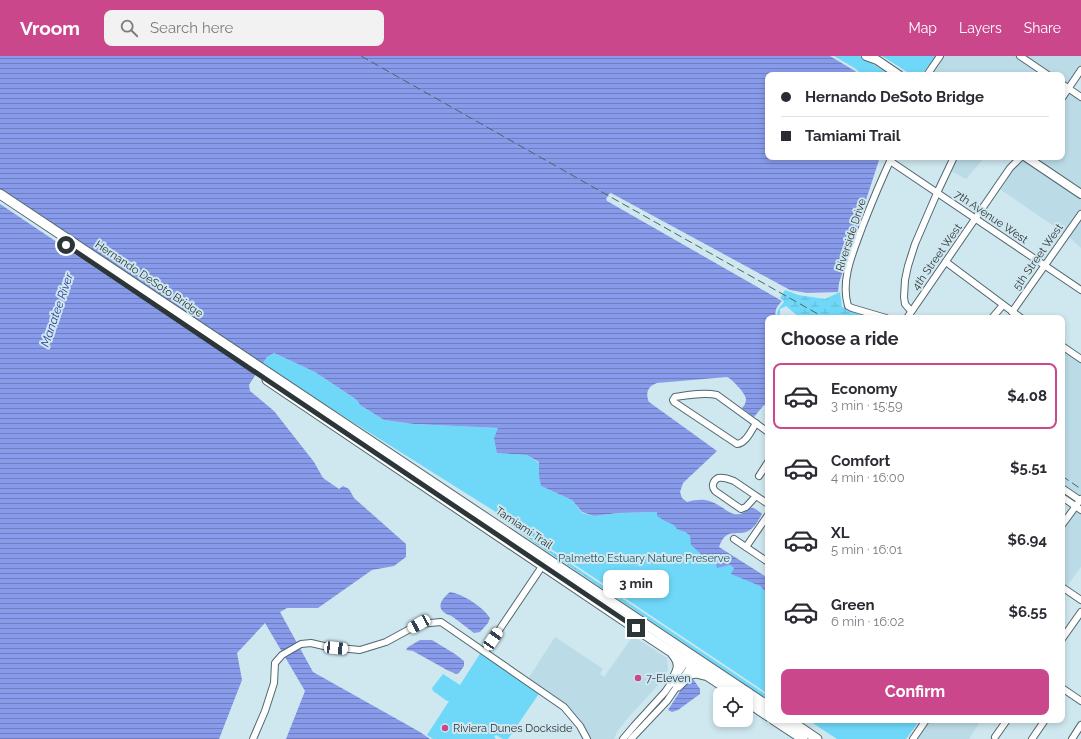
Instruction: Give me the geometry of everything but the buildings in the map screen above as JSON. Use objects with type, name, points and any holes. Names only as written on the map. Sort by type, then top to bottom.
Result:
[{"type":"highway","name":"Hernando DeSoto Bridge","points":[[0,194],[264,374]]},
{"type":"highway","name":"Hernando DeSoto Bridge","points":[[0,201],[264,374]]},
{"type":"highway","name":"Tamiami Trail","points":[[264,374],[691,660],[765,704]]},
{"type":"highway","name":"Tamiami Trail","points":[[437,490],[632,626],[671,652],[691,660],[709,676],[725,687]]},
{"type":"highway","points":[[671,652],[679,663],[675,684]]},
{"type":"highway","points":[[675,684],[690,674],[709,676]]},
{"type":"highway","points":[[753,706],[765,714]]},
{"type":"highway","points":[[779,723],[803,739]]},
{"type":"highway","points":[[793,723],[817,739]]},
{"type":"main road","points":[[865,56],[889,72]]},
{"type":"main road","points":[[865,56],[877,60],[895,72]]},
{"type":"main road","points":[[877,56],[902,72]]},
{"type":"main road","points":[[1030,160],[1081,194]]},
{"type":"street","points":[[929,72],[940,56]]},
{"type":"street","points":[[1020,56],[1044,72]]},
{"type":"street","points":[[1065,93],[1081,70]]},
{"type":"street","points":[[1065,86],[1081,97]]},
{"type":"street","name":"Riverside Drive","points":[[876,315],[848,306],[846,284],[853,253],[877,189],[891,160]]},
{"type":"street","name":"7th Avenue West","points":[[892,160],[937,193],[1081,290]]},
{"type":"street","points":[[909,315],[912,311],[906,306],[904,301],[906,274],[916,244],[953,160]]},
{"type":"street","name":"4th Street West","points":[[912,311],[1010,168],[1018,160]]},
{"type":"street","name":"5th Street West","points":[[1012,312],[1081,214]]},
{"type":"street","points":[[946,262],[1016,315]]},
{"type":"street","points":[[995,315],[1003,305]]},
{"type":"street","points":[[1065,348],[1081,359]]},
{"type":"street","points":[[756,423],[743,441],[740,444],[737,444],[673,400],[675,397],[710,394],[717,395],[756,423],[765,430]]},
{"type":"street","points":[[683,408],[683,403],[686,396]]},
{"type":"street","points":[[759,476],[765,467]]},
{"type":"street","points":[[756,496],[746,507],[741,509],[715,491],[713,489],[713,484],[718,478],[726,478],[734,482],[756,496],[765,502]]},
{"type":"street","points":[[1065,490],[1081,500],[1078,508],[1065,522]]},
{"type":"street","points":[[1065,499],[1078,508]]},
{"type":"street","points":[[746,547],[765,519]]},
{"type":"street","points":[[734,539],[765,560]]},
{"type":"street","points":[[485,651],[543,565]]},
{"type":"street","points":[[1065,589],[1081,600]]},
{"type":"street","points":[[1065,635],[1081,612]]},
{"type":"street","points":[[253,739],[265,711],[274,683],[275,663],[282,655],[301,644],[311,643],[328,647],[360,650],[386,642],[419,624],[441,622],[564,707],[580,726],[587,739]]},
{"type":"street","points":[[631,739],[660,710],[691,660]]},
{"type":"street","points":[[623,739],[657,700],[675,684]]},
{"type":"street","points":[[1065,693],[1081,701]]},
{"type":"street","points":[[913,739],[924,723]]},
{"type":"street","points":[[995,737],[1004,723]]},
{"type":"street","points":[[1032,739],[1043,723]]},
{"type":"street","points":[[1072,739],[1081,725]]},
{"type":"shaded area","points":[[942,56],[1016,56],[1040,72],[934,72]]},
{"type":"shaded area","points":[[1024,56],[1081,56],[1081,65],[1068,85],[1065,84],[1065,72],[1048,72]]},
{"type":"shaded area","points":[[1069,92],[1081,100],[1081,192],[1034,160],[1065,160],[1065,98]]},
{"type":"shaded area","points":[[956,160],[982,160],[966,179],[951,171]]},
{"type":"shaded area","points":[[1022,160],[1027,160],[1081,197],[1081,209],[1064,233],[1001,190],[1015,166]]},
{"type":"shaded area","points":[[1081,218],[1081,248],[1068,236]]},
{"type":"shaded area","points":[[1065,350],[1081,361],[1081,495],[1079,497],[1065,487]]},
{"type":"shaded area","points":[[1077,509],[1081,512],[1081,567],[1066,587],[1065,586],[1065,525]]},
{"type":"shaded area","points":[[633,636],[667,658],[668,670],[659,684],[627,719],[617,732],[614,739],[589,739],[582,725],[528,679],[555,637],[603,669],[600,674],[604,677]]},
{"type":"shaded area","points":[[927,723],[979,723],[969,739],[916,739]]},
{"type":"green space","points":[[834,56],[860,56],[885,72],[859,72]]},
{"type":"green space","points":[[882,56],[936,56],[923,72],[907,72]]},
{"type":"green space","points":[[785,290],[798,295],[825,299],[840,292],[842,307],[861,315],[796,315],[786,306],[780,309],[780,315],[777,315],[779,308],[784,302],[780,298]]},
{"type":"green space","name":"Palmetto Estuary Nature Preserve","points":[[274,353],[315,372],[357,400],[360,405],[384,420],[414,424],[498,428],[497,453],[527,455],[539,463],[541,486],[572,500],[582,513],[594,516],[619,513],[657,512],[690,536],[692,545],[708,558],[718,560],[718,567],[730,565],[765,591],[765,692],[499,514],[262,365],[267,357]]},
{"type":"green space","points":[[491,511],[765,694],[765,698],[753,690],[753,687],[749,687],[535,543]]},
{"type":"green space","points":[[481,652],[540,692],[508,739],[503,739],[496,735],[494,737],[496,739],[433,739],[427,735],[449,701],[433,691],[432,688],[443,674],[460,685]]},
{"type":"green space","points":[[813,723],[918,723],[906,739],[837,739]]},
{"type":"water","name":"Manatee River","points":[[0,56],[830,56],[856,72],[765,72],[765,160],[879,160],[839,283],[838,292],[807,293],[790,290],[611,193],[606,199],[607,201],[782,301],[776,309],[775,315],[765,315],[765,406],[754,417],[742,408],[746,402],[744,394],[727,377],[657,383],[649,388],[647,393],[649,402],[717,451],[683,483],[680,492],[682,498],[687,502],[697,500],[709,501],[734,514],[739,514],[753,508],[762,514],[750,530],[725,536],[719,547],[765,576],[765,591],[760,586],[731,574],[734,568],[730,565],[717,568],[716,565],[720,562],[707,558],[701,554],[691,545],[690,536],[657,516],[657,512],[618,513],[594,516],[582,512],[572,500],[541,486],[539,462],[527,455],[497,453],[494,438],[498,428],[414,424],[384,420],[360,405],[357,400],[315,372],[274,353],[267,357],[249,385],[250,391],[274,411],[314,462],[323,478],[339,489],[343,486],[349,489],[354,498],[406,544],[406,557],[394,566],[372,570],[318,608],[287,608],[280,612],[313,672],[430,739],[286,739],[305,691],[265,623],[237,653],[242,680],[219,739],[0,739]]},
{"type":"water","points":[[450,592],[461,595],[472,602],[483,610],[490,618],[488,623],[480,632],[474,633],[442,610],[442,602],[445,596]]},
{"type":"water","points":[[420,640],[432,640],[464,661],[464,666],[459,673],[456,674],[413,651],[406,650],[408,647]]},
{"type":"water","points":[[693,679],[700,689],[700,694],[678,710],[672,712],[668,710],[686,682]]},
{"type":"pier","points":[[0,190],[263,366],[257,376],[0,204]]},
{"type":"railway","points":[[361,56],[820,315]]},
{"type":"railway","points":[[1065,478],[1081,489]]},
{"type":"place","name":"7-Eleven","points":[[638,678]]},
{"type":"place","name":"Riviera Dunes Dockside","points":[[445,728]]},
{"type":"route","points":[[66,245],[636,628]]}]
